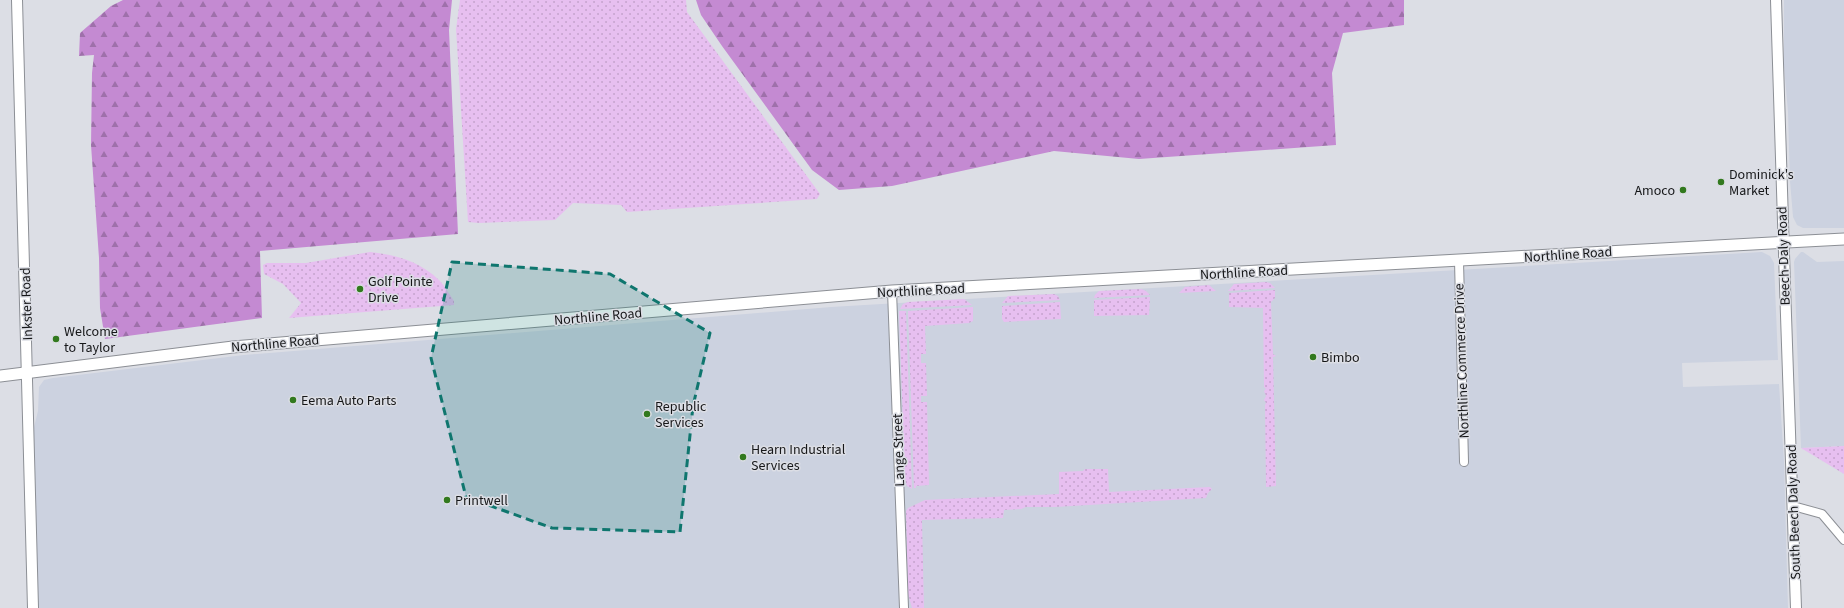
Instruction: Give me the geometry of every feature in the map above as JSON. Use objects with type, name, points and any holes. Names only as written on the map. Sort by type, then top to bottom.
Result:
[{"type":"main road","name":"Northline Road","points":[[0,376],[233,346],[892,292],[1844,239]]},
{"type":"street","name":"Inkster Road","points":[[17,0],[33,608]]},
{"type":"street","name":"Beech-Daly Road","points":[[1776,0],[1782,242],[1790,417]]},
{"type":"street","name":"Northline Commerce Drive","points":[[1459,261],[1464,462]]},
{"type":"street","name":"Lange Street","points":[[892,292],[904,608]]},
{"type":"street","name":"South Beech Daly Road","points":[[1790,417],[1796,608]]},
{"type":"street","points":[[1793,506],[1822,514],[1844,540]]},
{"type":"highlighted area","points":[[452,262],[610,274],[710,333],[693,406],[680,532],[552,528],[466,497],[431,358]]},
{"type":"shaded area","points":[[460,0],[686,0],[687,12],[820,194],[817,199],[627,212],[621,205],[573,203],[555,220],[479,223],[468,222],[456,29]]},
{"type":"shaded area","points":[[1784,0],[1844,0],[1844,228],[1803,228],[1797,225],[1793,217],[1790,181],[1788,112],[1784,66]]},
{"type":"shaded area","name":"Golf Pointe Drive","points":[[370,252],[398,257],[424,268],[441,282],[454,301],[454,305],[289,318],[301,303],[283,284],[264,274],[263,265],[267,263],[306,263]]},
{"type":"shaded area","points":[[1762,252],[1770,256],[1774,263],[1778,360],[1682,363],[1683,387],[1779,384],[1784,462],[1788,608],[38,608],[33,431],[38,411],[39,387],[44,380],[53,378],[244,355],[831,307]]},
{"type":"shaded area","points":[[1801,252],[1817,262],[1844,261],[1844,446],[1801,448],[1794,262]]},
{"type":"shaded area","points":[[1270,283],[1275,288],[1228,291],[1234,284]]},
{"type":"shaded area","points":[[1209,285],[1216,291],[1179,293],[1185,287]]},
{"type":"shaded area","points":[[1141,289],[1150,295],[1094,298],[1099,291]]},
{"type":"shaded area","points":[[1275,290],[1275,298],[1271,302],[1273,354],[1276,356],[1273,357],[1276,486],[1266,487],[1266,403],[1264,400],[1266,396],[1264,391],[1266,389],[1264,387],[1263,308],[1229,307],[1229,293]]},
{"type":"shaded area","points":[[1054,294],[1058,296],[1060,300],[1002,303],[1008,296]]},
{"type":"shaded area","points":[[1150,297],[1149,315],[1094,316],[1094,300]]},
{"type":"shaded area","points":[[964,299],[972,305],[900,309],[903,304],[908,302]]},
{"type":"shaded area","points":[[1060,302],[1061,319],[1004,322],[1002,319],[1002,306]]},
{"type":"shaded area","points":[[973,307],[973,321],[969,323],[925,326],[926,354],[921,354],[921,363],[926,363],[927,396],[921,396],[921,402],[927,402],[929,485],[916,486],[916,488],[914,488],[908,311]]},
{"type":"shaded area","points":[[899,311],[906,311],[912,489],[907,486],[905,480]]},
{"type":"shaded area","points":[[1844,446],[1844,474],[1801,448]]},
{"type":"shaded area","points":[[1085,469],[1108,469],[1109,492],[1210,487],[1212,489],[1206,498],[1055,507],[1026,507],[1021,509],[1004,510],[1003,518],[922,520],[924,608],[912,608],[908,594],[906,511],[908,508],[925,500],[1059,494],[1059,472],[1083,471]]},
{"type":"green space","points":[[123,0],[452,0],[449,30],[458,234],[260,251],[262,318],[105,339],[100,308],[99,258],[91,145],[92,73],[94,55],[79,56],[80,33],[111,6]]},
{"type":"green space","points":[[696,0],[1404,0],[1404,25],[1343,33],[1332,73],[1336,145],[1139,159],[1054,151],[892,186],[839,190],[812,170],[722,46],[701,15]]},
{"type":"place","name":"Dominick's Market","points":[[1721,182]]},
{"type":"place","name":"Amoco","points":[[1683,190]]},
{"type":"place","name":"Golf Pointe Drive","points":[[360,289]]},
{"type":"place","name":"Welcome to Taylor","points":[[56,339]]},
{"type":"place","name":"Bimbo","points":[[1313,357]]},
{"type":"place","name":"Eema Auto Parts","points":[[293,400]]},
{"type":"place","name":"Republic Services","points":[[647,414]]},
{"type":"place","name":"Hearn Industrial Services","points":[[743,457]]},
{"type":"place","name":"Printwell","points":[[447,500]]}]
